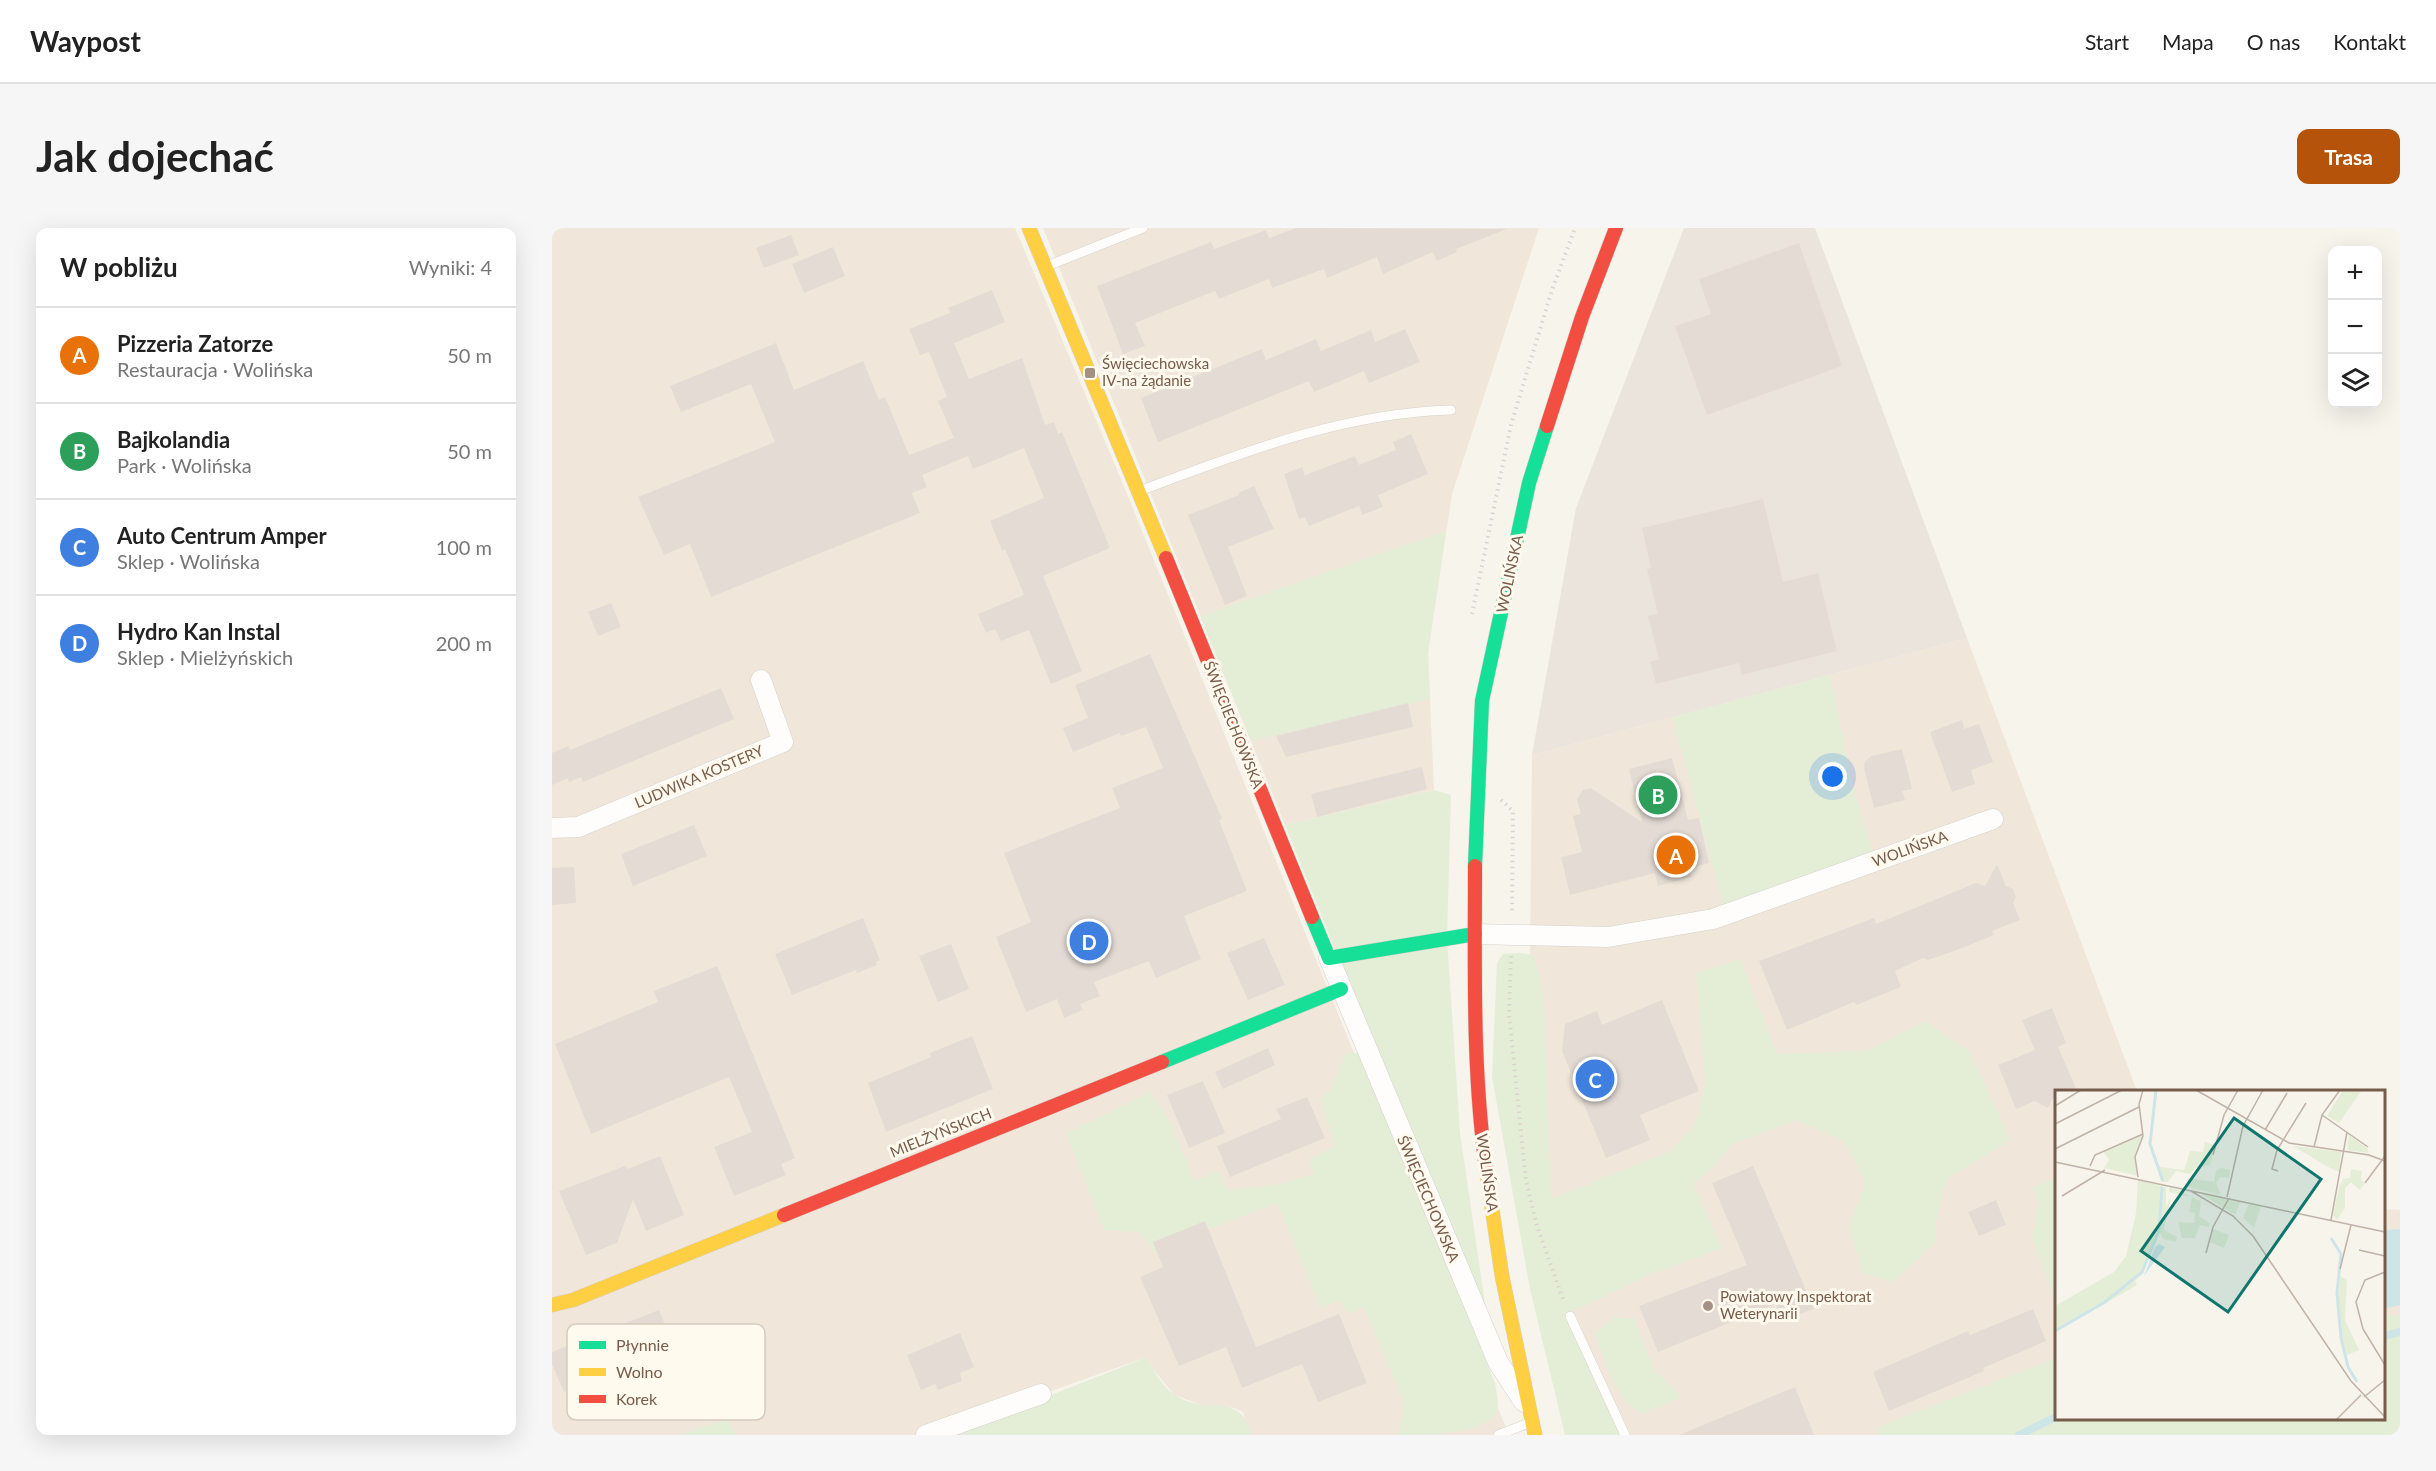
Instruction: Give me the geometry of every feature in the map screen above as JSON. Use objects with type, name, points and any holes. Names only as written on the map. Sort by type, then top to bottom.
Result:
[{"type":"street","name":"ŚWIĘCIECHOWSKA","points":[[1029,228],[1139,491],[1271,820],[1498,1362],[1532,1422]]},
{"type":"street","name":"WOLIŃSKA","points":[[1532,1422],[1502,1276],[1481,1133],[1474,1033],[1476,799],[1482,702],[1529,483],[1581,317],[1616,228]]},
{"type":"street","name":"LUDWIKA KOSTERY","points":[[552,828],[578,827],[783,742],[761,681]]},
{"type":"street","name":"WOLIŃSKA","points":[[1475,934],[1608,937],[1713,919],[1993,819]]},
{"type":"street","points":[[1329,958],[1475,934]]},
{"type":"street","name":"MIELŻYŃSKICH","points":[[552,1305],[584,1296],[1341,989]]},
{"type":"street","points":[[926,1435],[1041,1394]]},
{"type":"lane","points":[[1045,267],[1143,228]]},
{"type":"lane","points":[[1139,491],[1278,440],[1420,411],[1451,410]]},
{"type":"lane","points":[[1570,1316],[1625,1435]]},
{"type":"lane","points":[[1498,1435],[1532,1422]]},
{"type":"path","points":[[1514,826],[1509,1014],[1526,1181],[1537,1226],[1570,1316]]},
{"type":"shaded area","points":[[552,228],[1015,228],[1123,484],[1509,1435],[1249,1435],[1243,1412],[1234,1408],[1201,1405],[1174,1395],[1153,1369],[1147,1357],[961,1423],[958,1435],[552,1435]]},
{"type":"shaded area","points":[[1043,228],[1539,228],[1452,494],[1428,653],[1434,790],[1285,825]]},
{"type":"shaded area","points":[[1684,228],[1815,228],[1967,638],[1532,755],[1576,508]]},
{"type":"shaded area","points":[[1967,638],[2137,1090],[2055,1090],[2055,1409],[1995,1435],[1625,1435],[1568,1313],[1547,1208],[1530,961],[1532,755]]},
{"type":"shaded area","points":[[2385,1209],[2400,1210],[2400,1317],[2385,1319]]},
{"type":"green space","points":[[1446,531],[1428,653],[1430,699],[1251,741],[1200,616]]},
{"type":"green space","points":[[1830,675],[1851,780],[1875,861],[1726,914],[1672,717]]},
{"type":"green space","points":[[1434,790],[1451,795],[1447,939],[1460,1133],[1487,1317],[1420,1161],[1285,825]]},
{"type":"green space","points":[[1503,954],[1534,955],[1544,997],[1551,1199],[1670,1151],[1695,1125],[1705,1083],[1696,973],[1740,959],[1777,1054],[1867,1051],[1925,1021],[1970,1052],[2010,1140],[1947,1179],[1936,1221],[1936,1242],[1893,1282],[1863,1273],[1849,1227],[1865,1183],[1845,1142],[1797,1120],[1732,1144],[1715,1165],[1693,1184],[1722,1248],[1648,1275],[1568,1313],[1624,1435],[1565,1435],[1530,1289],[1492,1077],[1497,963]]},
{"type":"green space","points":[[1346,1053],[1360,1053],[1495,1383],[1497,1411],[1491,1419],[1481,1425],[1439,1434],[1398,1435],[1404,1403],[1364,1307],[1348,1314],[1340,1300],[1321,1308],[1277,1203],[1208,1229],[1205,1221],[1154,1242],[1159,1257],[1139,1232],[1104,1230],[1066,1133],[1151,1092],[1168,1118],[1194,1180],[1219,1171],[1227,1190],[1281,1184],[1314,1174],[1309,1159],[1335,1146],[1320,1098],[1330,1091]]},
{"type":"green space","points":[[2055,1178],[2055,1298],[2032,1238],[2039,1202],[2033,1187]]},
{"type":"green space","points":[[2400,1315],[2400,1435],[1880,1435],[1877,1427],[2055,1358],[2055,1420],[2385,1420],[2385,1316]]},
{"type":"green space","points":[[1614,1317],[1634,1319],[1654,1370],[1682,1397],[1641,1414],[1624,1398],[1607,1367],[1595,1334]]},
{"type":"green space","points":[[1147,1357],[1170,1392],[1193,1403],[1233,1409],[1240,1413],[1247,1422],[1252,1435],[928,1435],[1026,1405]]},
{"type":"green space","points":[[728,1420],[735,1435],[680,1435]]},
{"type":"water","points":[[2400,1229],[2400,1305],[2385,1309],[2385,1230]]},
{"type":"building","points":[[1296,228],[1507,229],[1456,249],[1457,252],[1437,261],[1433,252],[1383,274],[1377,257],[1327,278],[1324,269],[1272,288],[1269,279],[1219,299],[1215,291],[1135,323],[1145,346],[1123,354],[1097,286],[1211,242],[1214,249],[1266,230],[1269,238]]},
{"type":"building","points":[[791,235],[799,255],[764,268],[756,248]]},
{"type":"building","points":[[1799,243],[1842,366],[1707,415],[1675,326],[1711,314],[1699,279]]},
{"type":"building","points":[[833,247],[845,276],[804,293],[792,264]]},
{"type":"building","points":[[992,290],[1005,322],[954,343],[969,379],[1022,358],[1045,425],[1054,422],[1058,434],[1062,432],[1110,548],[1043,576],[1082,671],[1051,684],[1029,630],[1001,641],[995,629],[986,633],[978,614],[1024,595],[1005,549],[1002,551],[990,521],[1044,498],[1024,448],[973,469],[968,456],[922,475],[927,487],[912,493],[920,513],[711,597],[690,544],[664,555],[638,497],[775,442],[751,384],[681,412],[670,386],[776,343],[794,390],[863,361],[879,400],[885,397],[909,455],[954,438],[938,401],[947,397],[929,352],[920,355],[909,329],[950,313],[948,308]]},
{"type":"building","points":[[1405,329],[1420,362],[1369,383],[1364,371],[1314,392],[1309,381],[1158,442],[1141,398],[1262,349],[1266,360],[1316,339],[1321,351],[1371,330],[1375,342]]},
{"type":"building","points":[[1411,434],[1428,474],[1378,495],[1383,507],[1362,515],[1359,506],[1309,526],[1305,517],[1299,519],[1284,474],[1302,467],[1305,475],[1355,456],[1359,465],[1396,450],[1393,442]]},
{"type":"building","points":[[1254,486],[1274,529],[1228,547],[1247,596],[1225,605],[1188,515],[1239,495],[1238,493]]},
{"type":"building","points":[[1763,499],[1783,582],[1818,573],[1837,651],[1742,675],[1739,663],[1656,684],[1650,662],[1659,659],[1648,616],[1658,614],[1647,569],[1651,568],[1642,528]]},
{"type":"building","points":[[611,603],[621,627],[598,636],[588,612]]},
{"type":"building","points":[[1150,654],[1222,819],[1219,820],[1247,891],[1184,916],[1201,959],[1156,978],[1149,961],[1094,982],[1100,996],[1080,1004],[1083,1010],[1064,1018],[1057,999],[1026,1012],[996,937],[1031,922],[1004,853],[1120,808],[1112,788],[1163,768],[1146,727],[1121,736],[1120,733],[1073,752],[1063,728],[1088,718],[1075,685]]},
{"type":"building","points":[[721,688],[734,719],[583,782],[581,777],[569,782],[568,778],[552,785],[552,753],[568,746],[570,750]]},
{"type":"building","points":[[1408,703],[1413,727],[1286,757],[1276,736]]},
{"type":"building","points":[[1962,720],[1964,729],[1979,724],[1993,762],[1971,770],[1975,784],[1952,792],[1930,732]]},
{"type":"building","points":[[1902,749],[1912,789],[1902,791],[1905,800],[1874,808],[1864,768],[1865,762],[1871,756]]},
{"type":"building","points":[[1672,758],[1688,820],[1699,818],[1709,863],[1689,868],[1691,877],[1658,886],[1655,873],[1570,895],[1561,857],[1582,852],[1573,816],[1581,814],[1577,799],[1583,790],[1591,788],[1642,822],[1629,769]]},
{"type":"building","points":[[1422,767],[1427,789],[1317,817],[1311,794]]},
{"type":"building","points":[[694,825],[707,856],[633,886],[621,854]]},
{"type":"building","points":[[1997,864],[2006,886],[2013,889],[2016,897],[2013,903],[2020,920],[1992,931],[1994,935],[1928,960],[1923,958],[1895,971],[1901,987],[1856,1005],[1854,1002],[1787,1030],[1759,961],[1874,918],[1876,924],[1976,883],[1985,886]]},
{"type":"building","points":[[574,867],[576,903],[552,905],[552,868]]},
{"type":"building","points":[[863,918],[880,960],[876,962],[877,965],[857,973],[856,970],[792,995],[775,954]]},
{"type":"building","points":[[1264,938],[1285,985],[1248,1000],[1227,953]]},
{"type":"building","points":[[951,944],[969,989],[938,1002],[919,956]]},
{"type":"building","points":[[717,966],[795,1158],[781,1164],[786,1175],[734,1196],[714,1147],[752,1132],[729,1077],[591,1134],[555,1044],[658,1002],[654,991]]},
{"type":"building","points":[[1662,1000],[1699,1091],[1640,1115],[1650,1140],[1606,1158],[1562,1051],[1565,1024],[1597,1011],[1602,1025]]},
{"type":"building","points":[[2052,1008],[2066,1043],[2058,1047],[2076,1088],[2055,1090],[2048,1108],[2035,1101],[2016,1109],[1998,1065],[2035,1050],[2022,1020]]},
{"type":"building","points":[[972,1036],[993,1089],[886,1132],[868,1083],[931,1057],[930,1053]]},
{"type":"building","points":[[1268,1048],[1275,1065],[1223,1089],[1215,1072]]},
{"type":"building","points":[[1203,1081],[1225,1133],[1189,1148],[1167,1095]]},
{"type":"building","points":[[1307,1097],[1325,1138],[1230,1177],[1217,1146],[1281,1119],[1276,1109]]},
{"type":"building","points":[[660,1156],[684,1215],[646,1231],[633,1199],[617,1243],[586,1255],[559,1191],[625,1166],[628,1169]]},
{"type":"building","points":[[1753,1166],[1814,1309],[1782,1320],[1776,1304],[1658,1352],[1639,1306],[1747,1265],[1712,1183]]},
{"type":"building","points":[[1996,1200],[2006,1225],[1979,1236],[1968,1212]]},
{"type":"building","points":[[1205,1221],[1256,1347],[1339,1314],[1367,1383],[1318,1402],[1302,1364],[1242,1388],[1226,1347],[1179,1366],[1140,1277],[1163,1267],[1153,1242]]},
{"type":"building","points":[[2033,1309],[2046,1341],[1983,1368],[1984,1371],[1889,1411],[1873,1372],[1968,1331],[1970,1335]]},
{"type":"building","points":[[659,1310],[665,1324],[623,1324]]},
{"type":"building","points":[[960,1333],[974,1367],[960,1373],[962,1381],[938,1390],[935,1384],[921,1390],[907,1355]]},
{"type":"building","points":[[567,1346],[567,1391],[564,1392],[552,1364],[552,1352]]},
{"type":"building","points":[[1795,1387],[1814,1435],[1679,1435]]},
{"type":"waterway","points":[[2385,1336],[2400,1332]]},
{"type":"waterway","points":[[2019,1435],[2055,1417]]},
{"type":"traffic: fast","points":[[1475,866],[1482,701],[1529,483],[1547,426]]},
{"type":"traffic: fast","points":[[1312,917],[1329,958],[1475,934]]},
{"type":"traffic: fast","points":[[1162,1062],[1341,989]]},
{"type":"traffic: slow","points":[[1029,228],[1166,558]]},
{"type":"traffic: slow","points":[[1487,1175],[1502,1276],[1535,1435]]},
{"type":"traffic: slow","points":[[552,1305],[573,1300],[784,1215]]},
{"type":"traffic: jam","points":[[1547,426],[1582,317],[1616,228]]},
{"type":"traffic: jam","points":[[1166,558],[1312,917]]},
{"type":"traffic: jam","points":[[1475,866],[1477,1059],[1487,1175]]},
{"type":"traffic: jam","points":[[784,1215],[1162,1062]]},
{"type":"place","name":"Święciechowska IV-na żądanie","points":[[1090,373]]},
{"type":"place","name":"Bajkolandia","points":[[1658,795]]},
{"type":"place","name":"Pizzeria Zatorze","points":[[1676,855]]},
{"type":"place","name":"Hydro Kan Instal","points":[[1089,941]]},
{"type":"place","name":"Auto Centrum Amper","points":[[1595,1079]]},
{"type":"place","name":"Powiatowy Inspektorat Weterynarii","points":[[1708,1306]]}]
